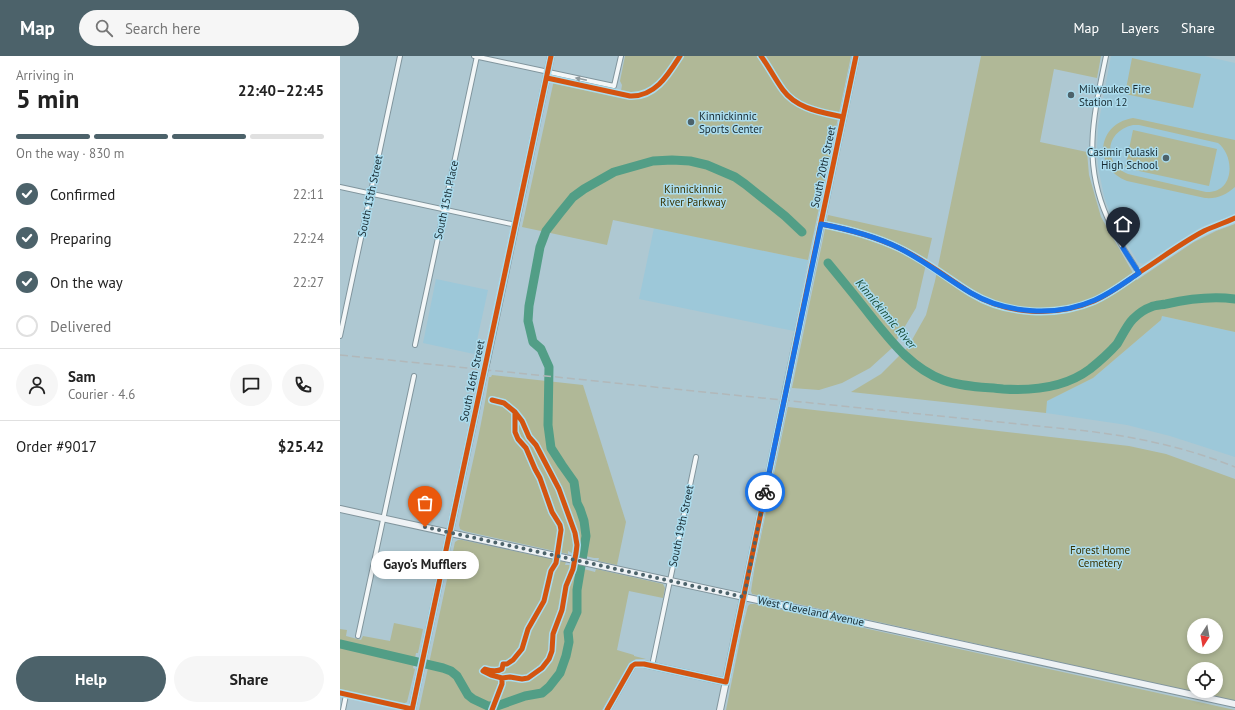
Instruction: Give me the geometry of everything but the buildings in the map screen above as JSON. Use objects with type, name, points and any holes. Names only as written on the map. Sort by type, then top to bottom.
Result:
[{"type":"street","name":"South 15th Street","points":[[340,336],[400,56]]},
{"type":"street","points":[[476,56],[614,86],[620,56]]},
{"type":"street","name":"South 15th Place","points":[[415,345],[476,56]]},
{"type":"street","name":"South 16th Street","points":[[412,710],[551,56]]},
{"type":"street","name":"South 20th Street","points":[[720,710],[856,56]]},
{"type":"street","points":[[1106,56],[1093,126],[1091,149],[1093,168],[1099,196],[1107,218],[1139,273]]},
{"type":"street","points":[[340,187],[516,225]]},
{"type":"street","points":[[821,224],[855,232],[889,244],[914,256],[972,294],[987,301],[1016,309],[1044,311],[1073,307],[1094,301],[1114,290],[1205,231],[1235,218]]},
{"type":"street","points":[[358,636],[414,376]]},
{"type":"street","name":"South 19th Street","points":[[652,666],[696,457]]},
{"type":"street","name":"West Cleveland Avenue","points":[[340,509],[1235,704]]},
{"type":"street","points":[[607,710],[632,666],[639,663],[726,682]]},
{"type":"street","points":[[340,694],[412,710]]},
{"type":"street","points":[[343,710],[346,695]]},
{"type":"shaded area","name":"Casimir Pulaski High School","points":[[1111,56],[1204,56],[1235,63],[1235,214],[1201,227],[1143,264],[1138,262],[1112,219],[1104,196],[1098,167],[1098,126]]},
{"type":"shaded area","points":[[654,228],[808,260],[794,331],[639,299]]},
{"type":"shaded area","points":[[436,279],[488,290],[474,354],[423,343]]},
{"type":"shaded area","points":[[1162,316],[1235,332],[1235,457],[1170,436],[1127,425],[1046,413],[1047,401],[1093,378],[1161,320]]},
{"type":"green space","name":"Kinnickinnic Sports Center","points":[[625,56],[851,56],[808,260],[613,220],[607,245],[522,227],[554,80],[559,78],[621,91],[622,85],[620,81]]},
{"type":"green space","points":[[981,56],[1101,56],[1097,78],[1054,69],[1040,142],[1087,152],[1089,175],[1101,217],[1137,280],[1194,242],[1216,231],[1235,224],[1235,332],[1162,316],[1161,320],[1093,378],[1047,401],[1046,413],[851,392],[881,374],[908,347],[926,315],[935,281]]},
{"type":"green space","points":[[1132,58],[1201,74],[1193,108],[1125,94]]},
{"type":"green space","points":[[1133,118],[1235,140],[1235,187],[1221,196],[1205,198],[1127,181],[1116,175],[1108,167],[1104,157],[1103,147],[1106,137],[1112,129],[1121,122]],"holes":[[[1139,125],[1218,143],[1224,149],[1229,164],[1227,180],[1222,187],[1216,191],[1206,192],[1128,174],[1114,163],[1110,148],[1112,140],[1124,128]]]},
{"type":"green space","points":[[1133,130],[1217,149],[1209,186],[1125,168]]},
{"type":"green space","points":[[828,215],[932,238],[916,308],[892,348],[870,368],[842,383],[819,390],[792,388]]},
{"type":"green space","points":[[492,375],[583,385],[626,522],[617,565],[598,561],[599,558],[568,551],[568,554],[460,529],[459,525],[479,433],[489,377]]},
{"type":"green space","name":"Forest Home Cemetery","points":[[788,407],[1129,446],[1166,454],[1235,479],[1235,701],[1221,698],[1223,698],[1223,662],[1187,662],[1187,690],[752,594],[751,591],[755,565]]},
{"type":"green space","points":[[458,540],[566,562],[565,565],[595,572],[596,569],[663,584],[665,588],[663,598],[629,591],[617,650],[646,659],[636,659],[629,663],[602,710],[419,710],[455,542]]},
{"type":"green space","points":[[750,604],[1235,710],[726,710],[743,625],[748,606]]},
{"type":"green space","points":[[394,623],[423,629],[418,653],[416,653],[413,668],[415,669],[407,702],[403,704],[340,690],[340,629],[347,630],[346,636],[361,640],[363,636],[390,641]]},
{"type":"waterway","name":"Kinnickinnic River","points":[[340,644],[451,671],[457,676],[468,695],[488,706],[497,706],[525,696],[542,693],[560,673],[569,642],[568,632],[577,612],[577,590],[586,536],[584,521],[577,503],[574,482],[551,448],[548,425],[549,367],[541,349],[533,342],[528,321],[529,306],[540,247],[546,231],[573,197],[614,172],[653,161],[690,161],[707,165],[735,177],[785,216],[802,232]]},
{"type":"waterway","name":"Kinnickinnic River","points":[[828,263],[902,353],[911,361],[932,375],[943,380],[958,384],[1003,389],[1026,389],[1049,386],[1060,384],[1081,375],[1111,351],[1133,319],[1146,309],[1191,299],[1235,299]]},
{"type":"railway","points":[[340,355],[1087,431],[1125,436],[1162,444],[1199,454],[1235,467]]},
{"type":"cycle path","points":[[412,710],[551,56]]},
{"type":"cycle path","points":[[547,78],[630,96],[639,95],[647,93],[660,84],[680,56]]},
{"type":"cycle path","points":[[761,56],[783,90],[795,102],[810,109],[843,117]]},
{"type":"cycle path","points":[[607,710],[632,666],[635,664],[644,664],[726,682],[856,56]]},
{"type":"cycle path","points":[[821,224],[860,233],[899,248],[936,269],[971,293],[1000,306],[1032,311],[1048,311],[1064,310],[1101,298],[1196,235],[1235,218]]},
{"type":"cycle path","points":[[492,400],[504,403],[515,412],[515,432],[518,439],[526,448],[540,478],[552,512],[560,525],[561,530],[556,563],[551,571],[544,601],[528,629],[522,649],[513,660],[507,664],[503,664],[502,669],[498,671],[485,669],[483,671],[502,678],[502,684],[492,710]]},
{"type":"cycle path","points":[[502,678],[528,678],[542,668],[549,659],[552,651],[553,634],[562,610],[566,586],[573,569],[577,545],[575,533],[559,489],[536,445],[529,437],[522,421],[515,412]]},
{"type":"cycle path","points":[[340,693],[412,709]]},
{"type":"way so far","points":[[425,527],[744,597],[765,492]]},
{"type":"place","name":"Milwaukee Fire Station 12","points":[[1071,95]]},
{"type":"place","name":"Kinnickinnic Sports Center","points":[[691,122]]},
{"type":"place","name":"Casimir Pulaski High School","points":[[1166,158]]},
{"type":"place","name":"Gayo's Mufflers","points":[[425,527]]},
{"type":"route","points":[[765,492],[821,224],[884,241],[933,267],[972,294],[987,301],[1029,311],[1058,310],[1073,307],[1094,301],[1114,290],[1139,273],[1123,248]]},
{"type":"park label","name":"Kinnickinnic River Parkway","points":[[693,195]]}]
